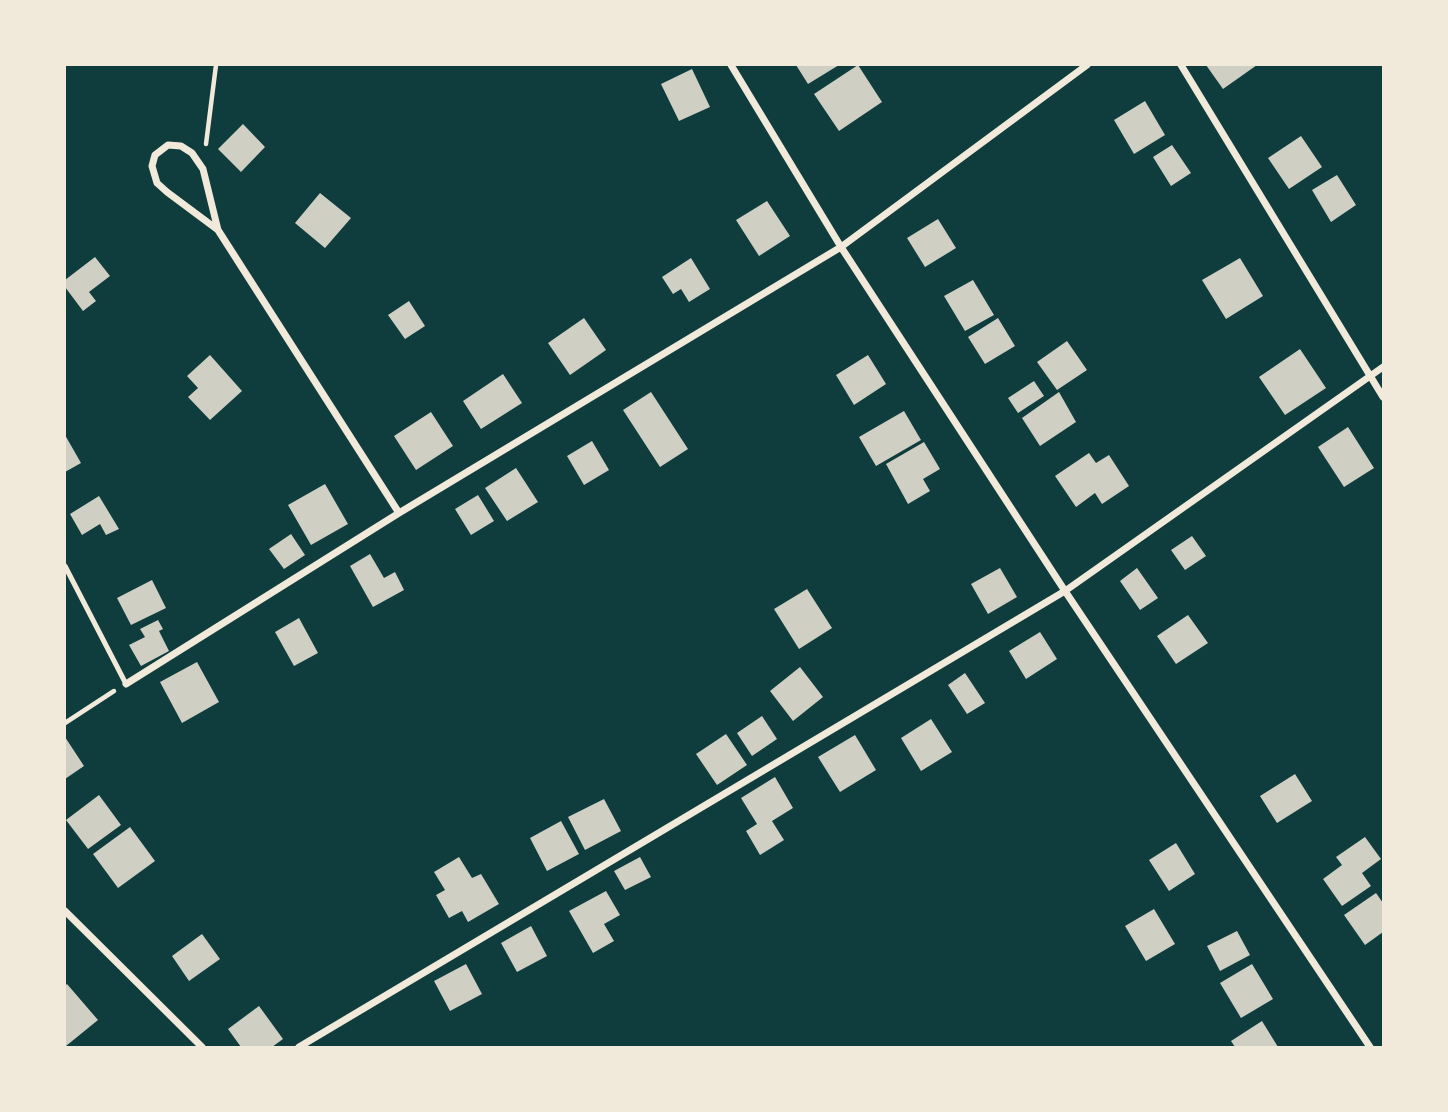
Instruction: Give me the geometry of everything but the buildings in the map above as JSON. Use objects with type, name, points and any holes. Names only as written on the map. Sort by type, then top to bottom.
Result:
[{"type":"street","points":[[730,65],[841,247],[1065,591],[1370,1047]]},
{"type":"street","points":[[126,684],[400,513],[841,247],[1087,65]]},
{"type":"street","points":[[1181,65],[1383,397]]},
{"type":"street","points":[[218,230],[157,183],[152,166],[155,155],[168,145],[181,146],[192,153],[203,169],[218,230],[400,513]]},
{"type":"street","points":[[299,1047],[1065,591],[1383,368]]},
{"type":"street","points":[[65,911],[202,1047]]},
{"type":"lane","points":[[65,566],[126,684]]},
{"type":"path","points":[[203,169],[216,65]]},
{"type":"path","points":[[65,723],[126,684]]}]
